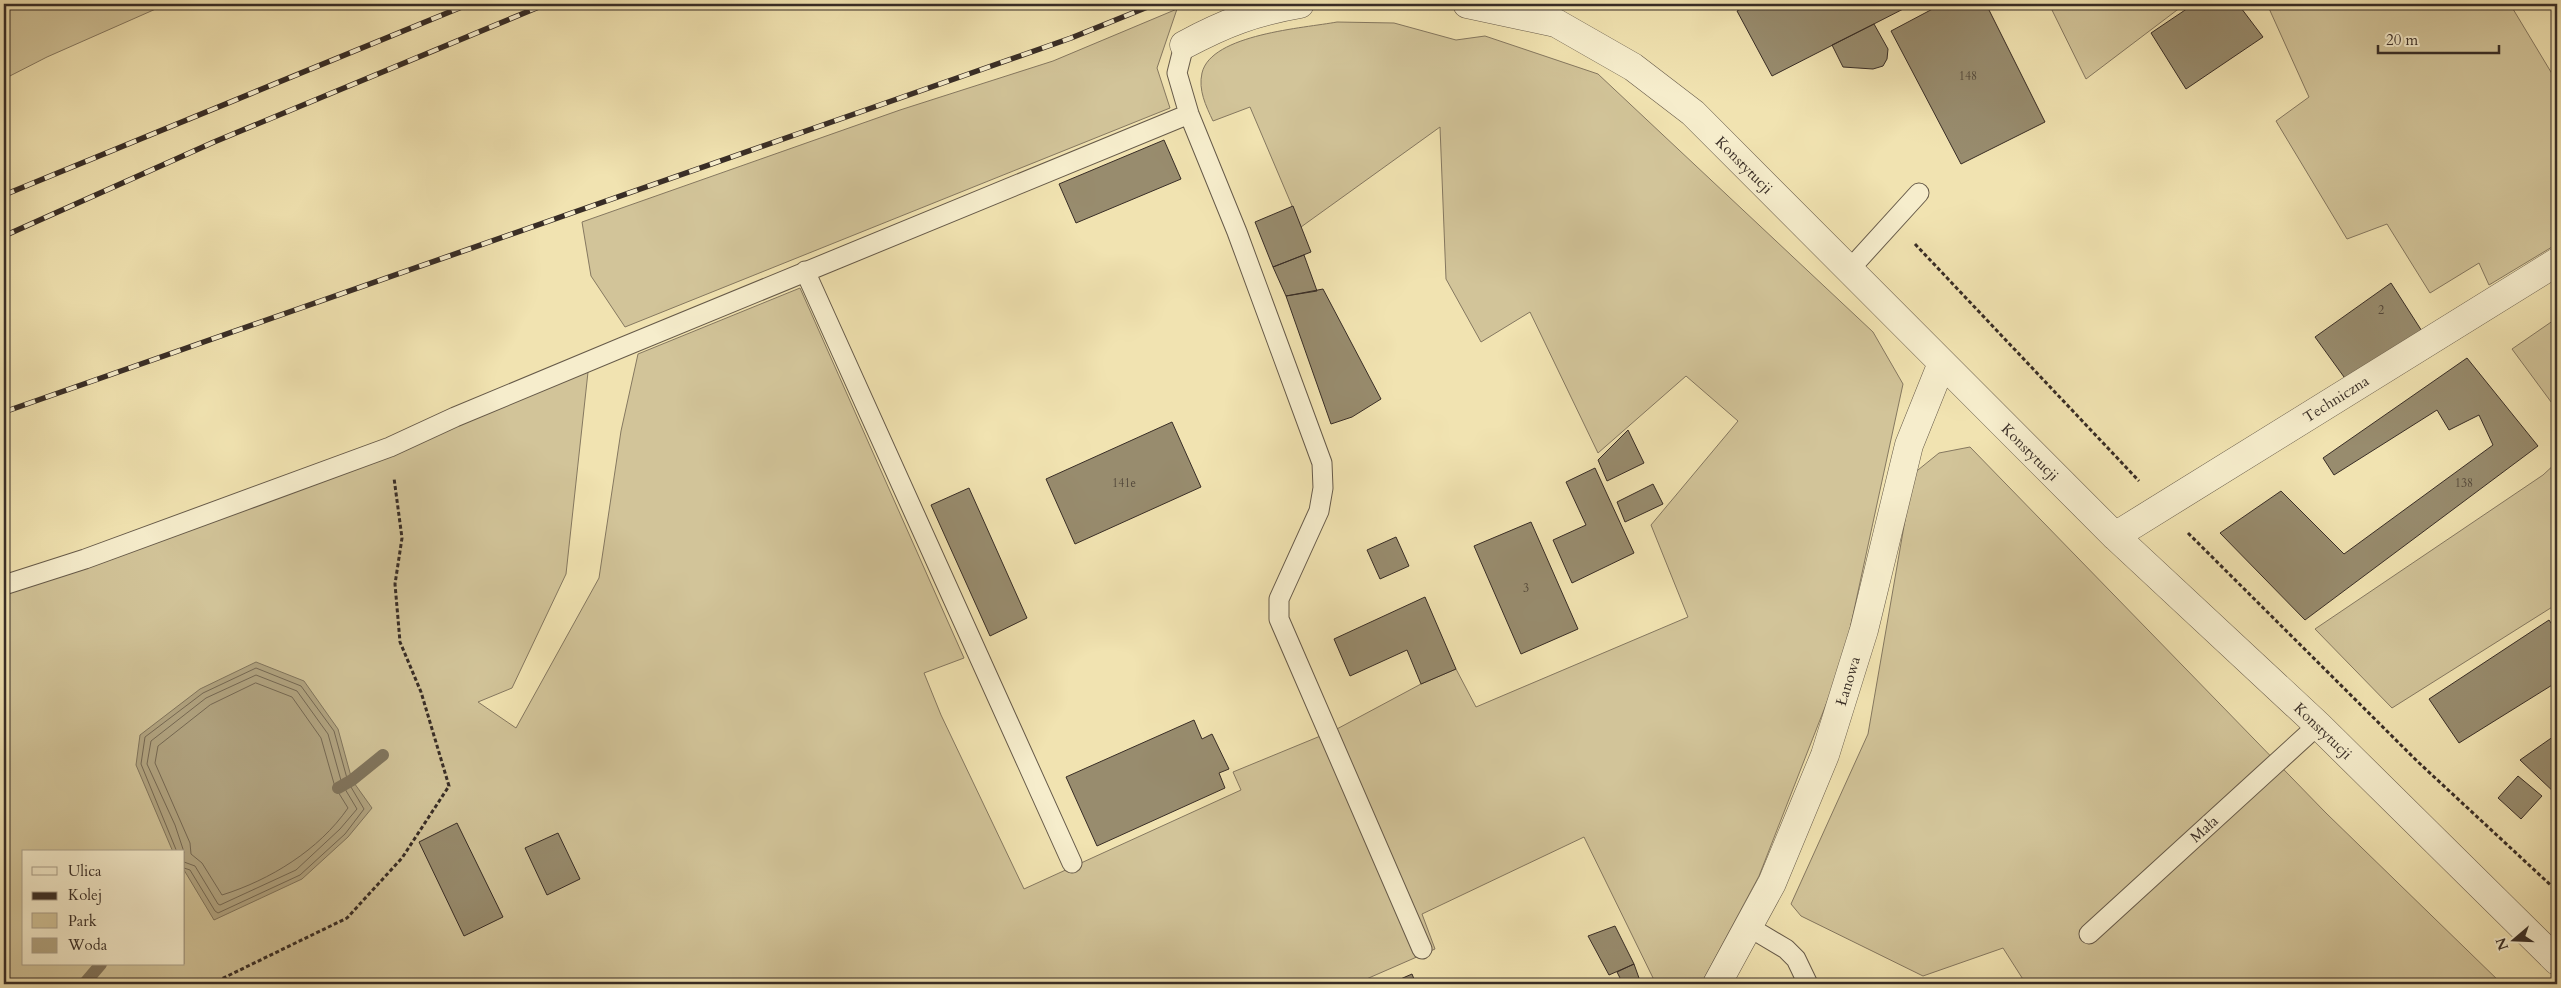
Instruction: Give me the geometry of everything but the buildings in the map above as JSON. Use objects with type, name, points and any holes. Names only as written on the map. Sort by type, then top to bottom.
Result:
[{"type":"street","points":[[1184,45],[1226,23],[1268,10],[1300,4]]},
{"type":"street","name":"Konstytucji","points":[[1467,4],[1556,23],[1633,66],[1693,113],[2115,536],[2318,725],[2557,961]]},
{"type":"street","name":"Techniczna","points":[[2115,536],[2557,262]]},
{"type":"street","name":"Łanowa","points":[[1717,984],[1772,883],[1826,755],[1864,630],[1909,445],[1942,363]]},
{"type":"lane","points":[[1184,45],[1177,73],[1190,114],[1237,232],[1322,462],[1323,488],[1319,511],[1279,599],[1279,619],[1422,949]]},
{"type":"lane","points":[[4,585],[85,559],[390,447],[455,417],[805,271],[1190,114]]},
{"type":"lane","points":[[1849,270],[1919,193]]},
{"type":"lane","points":[[805,271],[1072,863]]},
{"type":"lane","name":"Mała","points":[[2089,934],[2318,725]]},
{"type":"lane","points":[[1749,928],[1786,949],[1796,959],[1808,984]]},
{"type":"path","points":[[1892,224],[1915,244],[2162,507],[2417,761],[2557,891]]},
{"type":"path","points":[[211,984],[347,918],[402,858],[449,786],[422,692],[400,642],[395,584],[402,538],[390,447]]},
{"type":"green space","points":[[4,4],[167,4],[47,57],[4,79]]},
{"type":"green space","points":[[2049,4],[2185,4],[2086,79]]},
{"type":"green space","points":[[2267,4],[2521,4],[2513,9],[2557,82],[2557,244],[2489,285],[2479,263],[2430,293],[2387,224],[2347,239],[2276,121],[2309,97]]},
{"type":"green space","points":[[1177,9],[1157,68],[1170,108],[625,327],[591,276],[582,222],[900,110],[1053,61]]},
{"type":"green space","points":[[1337,22],[1394,23],[1456,40],[1485,36],[1598,74],[1873,332],[1903,384],[1843,661],[1759,876],[1701,984],[1656,984],[1584,837],[1422,914],[1435,949],[1355,984],[4,984],[4,595],[88,566],[588,372],[566,574],[512,688],[478,702],[516,728],[599,578],[621,431],[638,354],[800,288],[964,658],[924,673],[941,715],[1024,889],[1241,790],[1233,772],[1335,730],[1421,684],[1456,669],[1476,707],[1688,617],[1651,525],[1738,421],[1686,376],[1598,453],[1530,312],[1481,342],[1446,279],[1440,127],[1301,227],[1250,107],[1213,121],[1203,98],[1201,86],[1202,73],[1209,60],[1222,49],[1240,41],[1283,30]]},
{"type":"green space","points":[[2557,318],[2557,410],[2512,349]]},
{"type":"green space","points":[[1970,447],[2326,813],[2502,984],[2026,984],[2003,948],[1923,976],[1801,916],[1791,904],[1868,734],[1913,474],[1939,453]]},
{"type":"green space","points":[[2557,462],[2557,604],[2392,708],[2315,629],[2543,475]]},
{"type":"water","points":[[256,662],[304,681],[338,729],[352,780],[372,808],[348,837],[302,879],[214,920],[185,872],[185,850],[172,850],[136,765],[140,735],[200,689]]},
{"type":"waterway","points":[[338,788],[352,780],[383,755]]},
{"type":"waterway","points":[[84,984],[99,966]]},
{"type":"railway","points":[[4,195],[469,4]]},
{"type":"railway","points":[[4,236],[214,142],[546,4]]},
{"type":"railway","points":[[4,412],[1071,38],[1155,4]]}]
